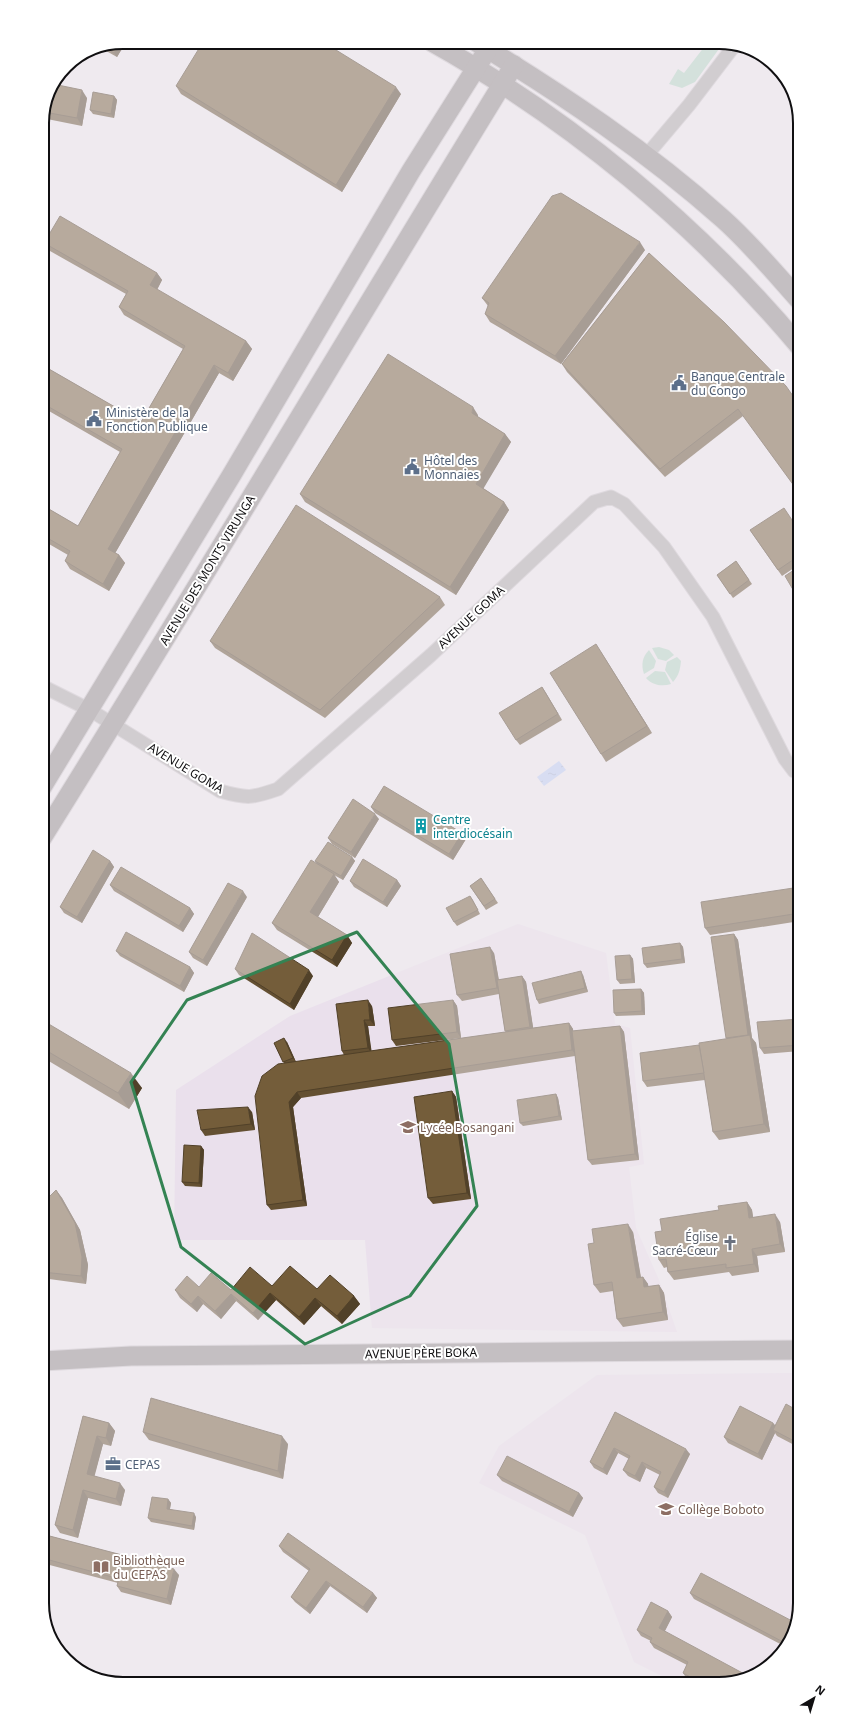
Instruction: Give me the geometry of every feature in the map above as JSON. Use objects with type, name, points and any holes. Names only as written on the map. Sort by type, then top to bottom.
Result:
[{"type":"street","points":[[443,49],[502,85],[565,128],[627,175],[697,237],[740,280],[793,340]]},
{"type":"street","points":[[49,776],[231,476],[344,283],[475,69],[481,49]]},
{"type":"street","points":[[487,49],[588,113],[646,156],[723,219],[766,262],[793,293]]},
{"type":"street","points":[[646,156],[689,106],[731,50]]},
{"type":"street","name":"AVENUE DES MONTS VIRUNGA","points":[[49,827],[514,65]]},
{"type":"street","name":"AVENUE GOMA","points":[[49,690],[90,710],[220,791],[237,796],[253,798],[278,789],[431,655],[594,502],[612,497],[624,504],[664,547],[713,617],[785,759],[793,770]]},
{"type":"street","name":"AVENUE PÈRE BOKA","points":[[49,1361],[131,1356],[793,1350]]},
{"type":"highlighted area","points":[[357,932],[449,1044],[477,1206],[410,1296],[305,1344],[181,1247],[131,1082],[187,1000]]},
{"type":"shaded area","name":"Lycée Bosangani","points":[[518,924],[606,953],[615,1024],[630,1028],[644,1164],[629,1167],[636,1228],[659,1280],[677,1332],[372,1328],[365,1240],[174,1240],[176,1090],[290,1016]]},
{"type":"shaded area","name":"Collège Boboto","points":[[793,1373],[792,1612],[783,1640],[775,1652],[756,1667],[733,1676],[664,1677],[634,1662],[585,1535],[479,1483],[499,1446],[597,1375]]},
{"type":"green space","points":[[703,49],[719,49],[695,82],[682,88],[669,84],[678,69],[684,73]]},
{"type":"green space","points":[[659,647],[669,650],[674,655],[666,661],[658,659],[652,648]]},
{"type":"green space","points":[[649,650],[656,661],[654,668],[644,674],[643,661]]},
{"type":"green space","points":[[677,657],[681,661],[678,675],[673,682],[665,670],[667,662]]},
{"type":"green space","points":[[655,671],[665,672],[671,684],[657,685],[646,678]]},
{"type":"water","points":[[559,761],[566,770],[544,786],[537,777]]},
{"type":"building","points":[[199,49],[334,49],[396,87],[336,185],[176,86]]},
{"type":"building","points":[[109,50],[116,50],[114,53]]},
{"type":"building","points":[[60,85],[82,90],[77,118],[50,113],[53,99]]},
{"type":"building","points":[[93,92],[114,96],[111,114],[90,110]]},
{"type":"building","points":[[561,193],[640,242],[555,356],[485,314],[489,303],[482,298],[552,196]]},
{"type":"building","name":"Ministère de la Fonction Publique","points":[[60,216],[157,273],[150,285],[246,341],[228,373],[214,365],[108,549],[119,555],[103,584],[65,561],[70,551],[49,539],[49,509],[78,526],[122,449],[49,407],[49,369],[141,422],[185,346],[119,307],[128,291],[49,246],[49,235]]},
{"type":"building","name":"Banque Centrale du Congo","points":[[649,253],[724,322],[786,386],[793,396],[793,484],[738,409],[660,469],[562,364]]},
{"type":"building","name":"Hôtel des Monnaies","points":[[388,354],[473,407],[472,413],[505,434],[476,484],[504,502],[450,587],[300,494]]},
{"type":"building","points":[[296,505],[440,597],[320,710],[210,641]]},
{"type":"building","points":[[784,508],[793,522],[793,560],[778,570],[750,530]]},
{"type":"building","points":[[736,561],[749,580],[730,594],[717,575]]},
{"type":"building","points":[[793,571],[793,590],[785,576]]},
{"type":"building","points":[[596,644],[647,726],[601,754],[550,673]]},
{"type":"building","points":[[542,687],[558,714],[516,740],[499,713]]},
{"type":"building","name":"Centre interdiocésain","points":[[384,786],[462,833],[449,854],[371,807]]},
{"type":"building","points":[[353,799],[375,814],[351,852],[328,838]]},
{"type":"building","points":[[328,842],[352,857],[341,876],[315,861]]},
{"type":"building","points":[[93,850],[110,861],[77,917],[60,907]]},
{"type":"building","points":[[363,859],[397,880],[383,902],[350,881]]},
{"type":"building","points":[[311,860],[334,874],[310,912],[347,935],[332,960],[272,923]]},
{"type":"building","points":[[121,867],[190,908],[179,926],[110,885]]},
{"type":"building","points":[[481,878],[495,899],[484,906],[470,886]]},
{"type":"building","points":[[228,883],[243,891],[203,960],[189,952]]},
{"type":"building","points":[[793,888],[793,914],[705,928],[701,902]]},
{"type":"building","points":[[470,896],[478,910],[454,922],[446,908]]},
{"type":"building","points":[[126,932],[190,967],[180,986],[116,951]]},
{"type":"building","points":[[252,933],[309,970],[290,1004],[235,969]]},
{"type":"building","points":[[734,934],[748,1035],[726,1038],[711,937]]},
{"type":"building","points":[[680,943],[682,959],[644,964],[642,948]]},
{"type":"building","points":[[490,947],[497,988],[457,995],[450,954]]},
{"type":"building","points":[[630,955],[632,979],[617,980],[615,956]]},
{"type":"building","points":[[581,971],[585,988],[537,1000],[532,983]]},
{"type":"building","points":[[522,976],[530,1027],[505,1031],[497,980]]},
{"type":"building","points":[[641,989],[642,1011],[614,1013],[613,990]]},
{"type":"building","points":[[368,1000],[370,1020],[364,1020],[368,1048],[342,1051],[336,1004]]},
{"type":"building","points":[[453,1000],[457,1032],[392,1040],[388,1008]]},
{"type":"building","points":[[793,1019],[793,1046],[760,1048],[757,1022]]},
{"type":"building","points":[[569,1023],[572,1050],[297,1092],[289,1102],[303,1200],[267,1205],[255,1096],[262,1076],[278,1064]]},
{"type":"building","points":[[49,1024],[131,1073],[118,1093],[49,1052]]},
{"type":"building","points":[[620,1026],[635,1154],[588,1160],[572,1031]]},
{"type":"building","points":[[750,1035],[764,1124],[713,1132],[699,1043]]},
{"type":"building","points":[[284,1038],[293,1058],[283,1062],[274,1043]]},
{"type":"building","points":[[699,1045],[704,1073],[643,1081],[640,1053]]},
{"type":"building","points":[[452,1091],[467,1193],[428,1198],[414,1097]]},
{"type":"building","points":[[556,1094],[559,1116],[520,1123],[517,1100]]},
{"type":"building","points":[[248,1107],[251,1124],[201,1130],[197,1110]]},
{"type":"building","points":[[184,1145],[201,1146],[199,1183],[182,1182]]},
{"type":"building","points":[[56,1190],[75,1223],[82,1257],[81,1276],[49,1273],[49,1197]]},
{"type":"building","points":[[747,1202],[749,1218],[775,1214],[780,1244],[752,1249],[754,1264],[726,1268],[726,1264],[668,1272],[666,1259],[659,1260],[655,1232],[662,1231],[660,1219],[719,1210],[718,1206]]},
{"type":"building","points":[[628,1224],[637,1278],[643,1277],[644,1287],[659,1285],[663,1312],[617,1319],[612,1282],[594,1285],[588,1244],[594,1243],[592,1229]]},
{"type":"building","points":[[290,1266],[317,1289],[330,1275],[354,1296],[337,1316],[315,1298],[299,1317],[270,1293],[253,1313],[231,1294],[215,1311],[198,1296],[191,1304],[175,1290],[187,1276],[199,1287],[211,1273],[231,1290],[250,1267],[272,1286]]},
{"type":"building","points":[[151,1398],[282,1436],[278,1471],[143,1432]]},
{"type":"building","points":[[786,1404],[793,1408],[793,1440],[773,1430]]},
{"type":"building","points":[[740,1406],[773,1423],[758,1454],[724,1437]]},
{"type":"building","points":[[615,1412],[686,1449],[664,1492],[654,1487],[661,1472],[642,1462],[635,1476],[623,1470],[630,1456],[614,1448],[603,1469],[590,1462]]},
{"type":"building","points":[[83,1416],[109,1423],[106,1438],[97,1436],[87,1474],[120,1483],[116,1499],[83,1490],[73,1530],[55,1525]]},
{"type":"building","points":[[507,1456],[579,1493],[569,1512],[497,1475]]},
{"type":"building","points":[[152,1497],[168,1499],[167,1509],[194,1513],[192,1526],[148,1518]]},
{"type":"building","points":[[288,1533],[373,1593],[363,1607],[326,1581],[306,1608],[291,1597],[310,1569],[279,1546]]},
{"type":"building","points":[[49,1536],[122,1555],[116,1578],[49,1560]]},
{"type":"building","points":[[124,1557],[174,1569],[167,1599],[117,1586]]},
{"type":"building","points":[[701,1573],[790,1620],[783,1640],[782,1641],[690,1593]]},
{"type":"building","points":[[651,1602],[668,1611],[659,1628],[743,1673],[723,1677],[690,1677],[683,1673],[688,1662],[650,1642],[652,1638],[637,1630]]},
{"type":"place","name":"Banque Centrale du Congo","points":[[679,383]]},
{"type":"place","name":"Ministère de la Fonction Publique","points":[[94,419]]},
{"type":"place","name":"Hôtel des Monnaies","points":[[412,467]]},
{"type":"place","name":"Centre interdiocésain","points":[[421,826]]},
{"type":"place","name":"Lycée Bosangani","points":[[408,1127]]},
{"type":"place","name":"Église Sacré-Cœur","points":[[730,1243]]},
{"type":"place","name":"CEPAS","points":[[113,1464]]},
{"type":"place","name":"Collège Boboto","points":[[666,1509]]},
{"type":"place","name":"Bibliothèque du CEPAS","points":[[101,1567]]}]
